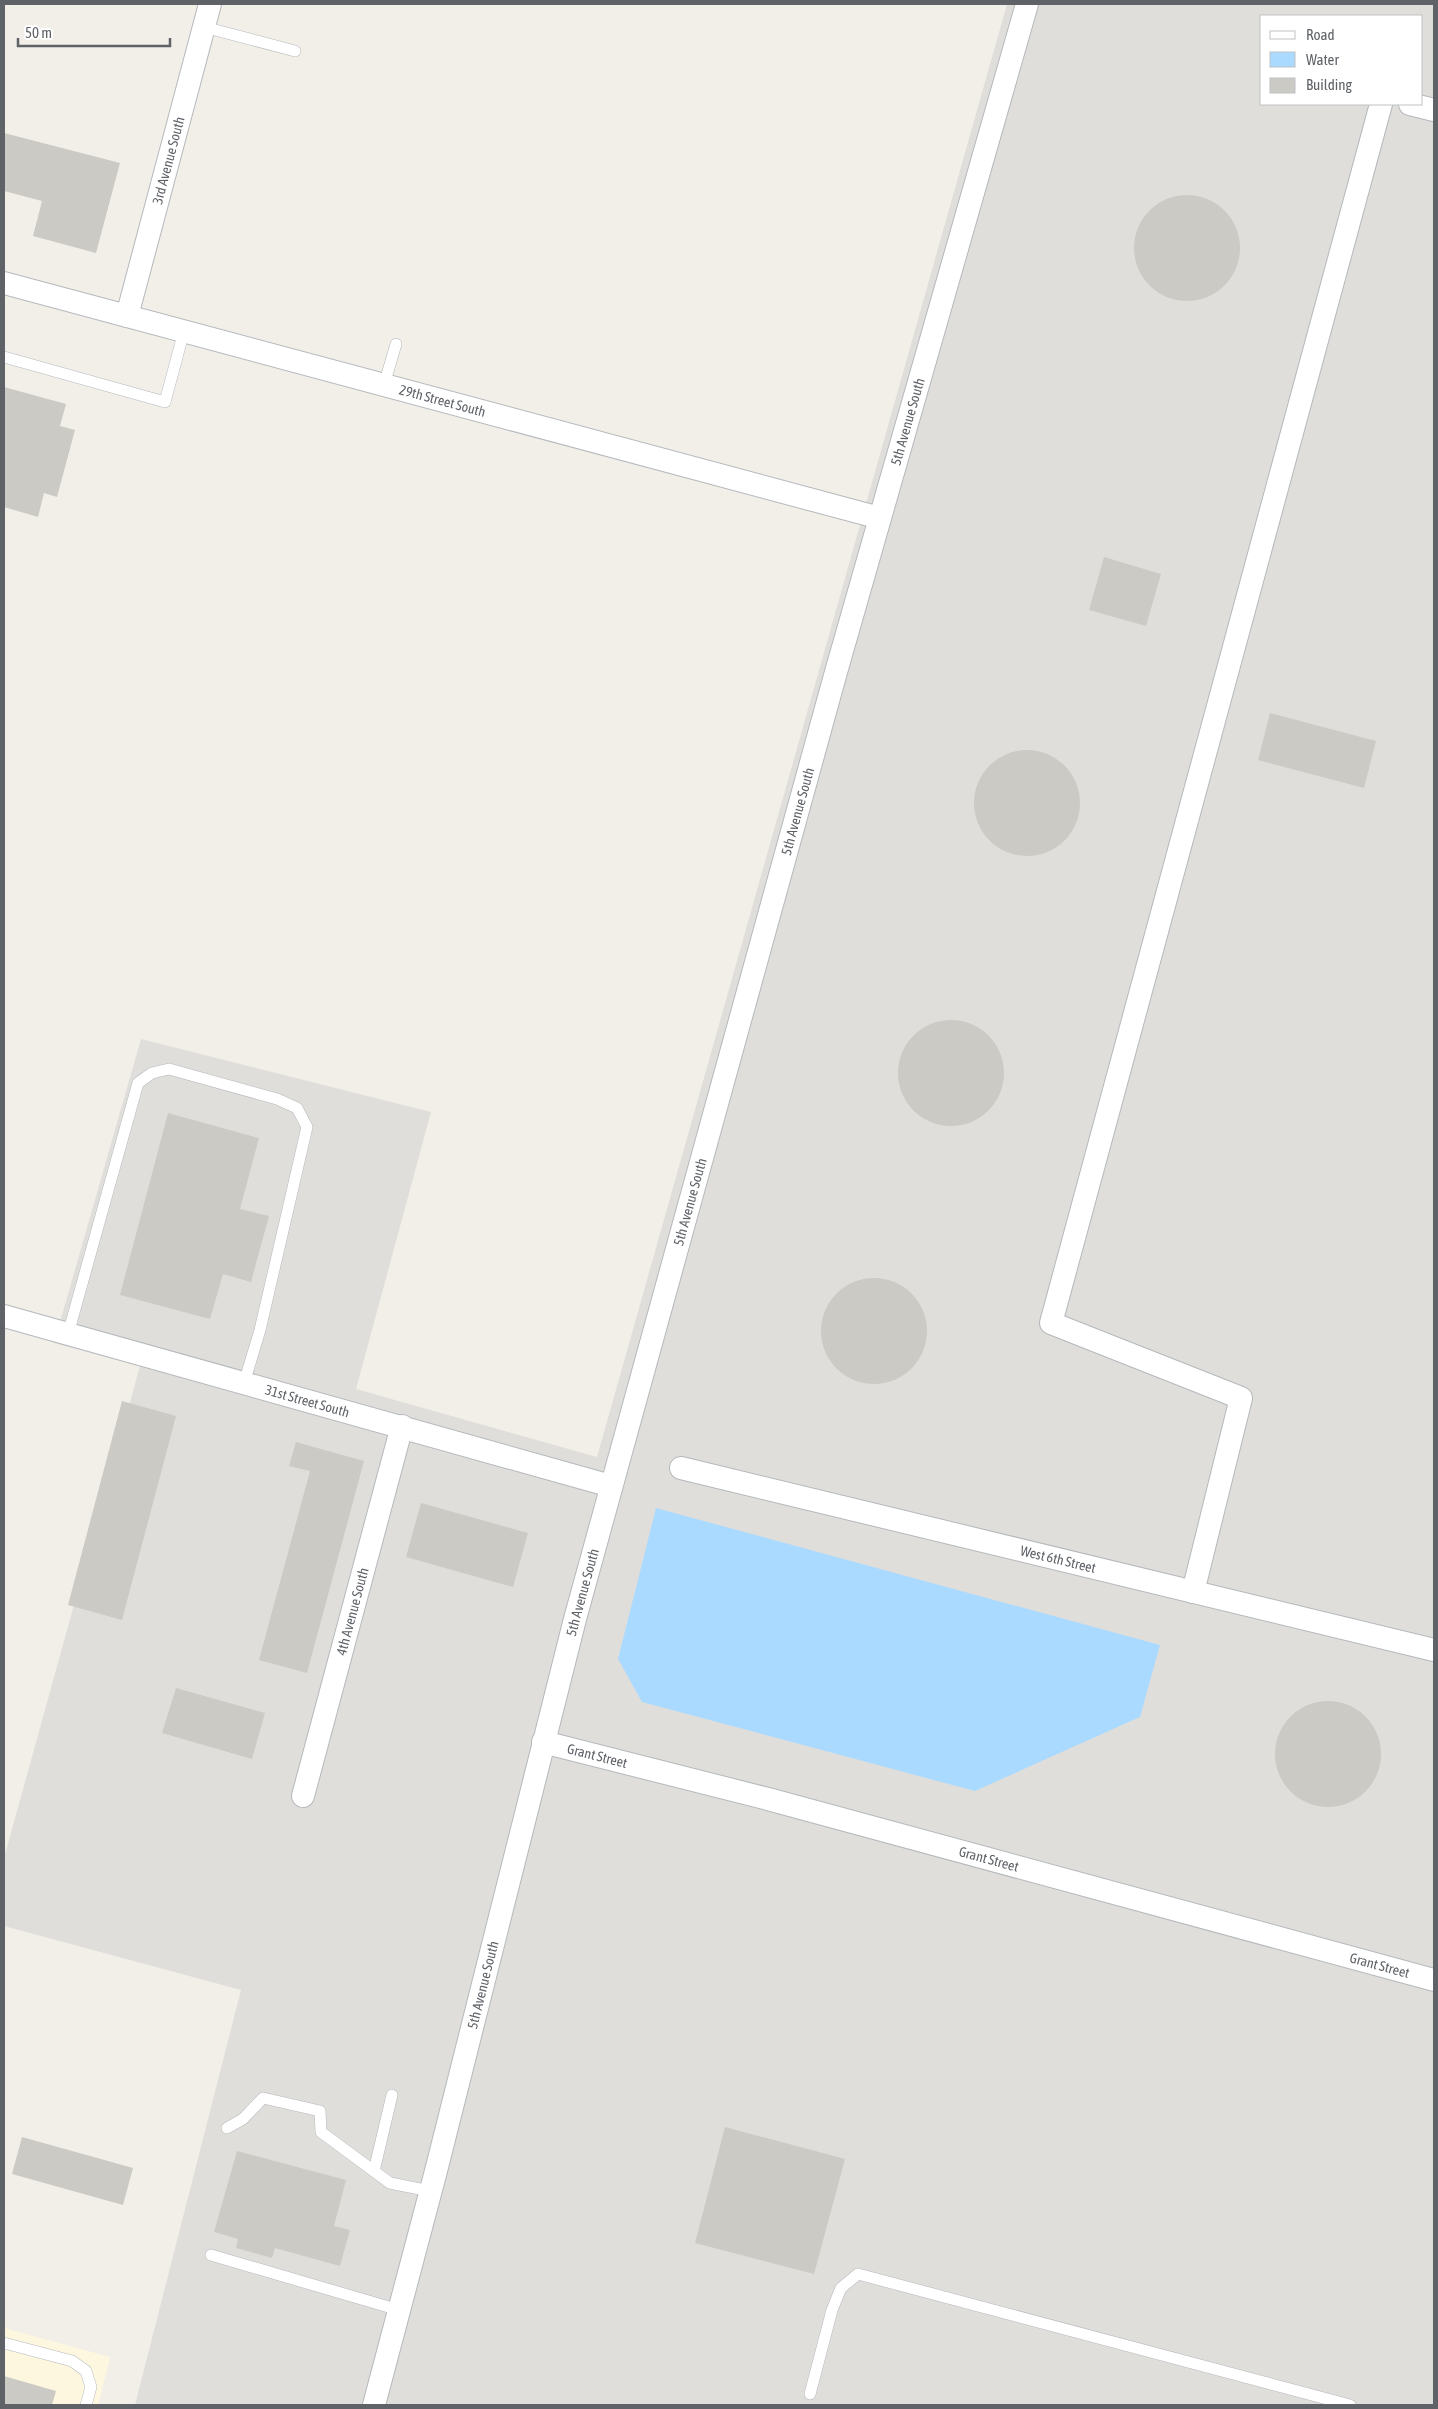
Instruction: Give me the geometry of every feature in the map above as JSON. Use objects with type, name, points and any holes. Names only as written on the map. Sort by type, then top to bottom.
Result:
[{"type":"street","name":"3rd Avenue South","points":[[127,316],[210,4]]},
{"type":"street","name":"5th Avenue South","points":[[374,2405],[543,1742],[612,1486],[880,518],[1027,4]]},
{"type":"street","points":[[1193,1592],[1241,1398],[1051,1323],[1381,105]]},
{"type":"street","points":[[1414,105],[1434,110]]},
{"type":"street","name":"29th Street South","points":[[4,283],[880,518]]},
{"type":"street","name":"31st Street South","points":[[4,1316],[612,1486]]},
{"type":"street","name":"4th Avenue South","points":[[303,1796],[402,1426]]},
{"type":"street","name":"West 6th Street","points":[[681,1468],[1434,1650]]},
{"type":"street","name":"Grant Street","points":[[543,1742],[768,1800],[1434,1980]]},
{"type":"lane","points":[[204,27],[296,51]]},
{"type":"lane","points":[[4,357],[164,402],[184,331]]},
{"type":"lane","points":[[384,385],[396,344]]},
{"type":"lane","points":[[68,1334],[138,1083],[152,1073],[169,1069],[277,1099],[297,1108],[307,1127],[260,1330],[244,1383]]},
{"type":"lane","points":[[374,2172],[392,2095]]},
{"type":"lane","points":[[227,2128],[243,2119],[263,2098],[320,2111],[321,2132],[374,2172],[390,2183],[430,2191]]},
{"type":"lane","points":[[211,2256],[399,2310]]},
{"type":"lane","points":[[810,2394],[832,2310],[841,2288],[858,2274],[1350,2405]]},
{"type":"lane","points":[[4,2343],[72,2361],[86,2371],[91,2387],[86,2405]]},
{"type":"shaded area","points":[[1007,4],[1434,4],[1434,2405],[135,2405],[241,1990],[4,1926],[4,1858],[140,1366],[54,1343],[141,1039],[431,1112],[356,1389],[597,1457]]},
{"type":"shaded area","points":[[4,2328],[110,2357],[98,2405],[4,2405]]},
{"type":"water","points":[[656,1508],[1160,1645],[1140,1717],[975,1791],[642,1702],[618,1659]]},
{"type":"building","points":[[4,133],[120,163],[96,253],[33,236],[42,201],[4,191]]},
{"type":"building","points":[[1187,195],[1207,199],[1225,210],[1236,228],[1240,248],[1236,268],[1225,286],[1207,297],[1187,301],[1167,297],[1149,286],[1138,268],[1134,248],[1138,228],[1149,210],[1167,199]]},
{"type":"building","points":[[4,387],[66,404],[60,426],[75,430],[57,497],[44,493],[38,517],[4,507]]},
{"type":"building","points":[[1104,557],[1161,574],[1146,626],[1089,610]]},
{"type":"building","points":[[1270,713],[1376,741],[1364,788],[1258,760]]},
{"type":"building","points":[[1027,750],[1047,754],[1065,765],[1076,783],[1080,803],[1076,823],[1065,841],[1047,852],[1027,856],[1007,852],[989,841],[978,823],[974,803],[978,783],[989,765],[1007,754]]},
{"type":"building","points":[[951,1020],[971,1024],[989,1035],[1000,1053],[1004,1073],[1000,1093],[989,1111],[971,1122],[951,1126],[931,1122],[913,1111],[902,1093],[898,1073],[902,1053],[913,1035],[931,1024]]},
{"type":"building","points":[[168,1113],[259,1138],[240,1209],[269,1216],[251,1282],[223,1274],[210,1319],[120,1295]]},
{"type":"building","points":[[874,1278],[894,1282],[912,1293],[923,1311],[927,1331],[923,1351],[912,1369],[894,1380],[874,1384],[854,1380],[836,1369],[825,1351],[821,1331],[825,1311],[836,1293],[854,1282]]},
{"type":"building","points":[[122,1401],[176,1416],[122,1620],[68,1605]]},
{"type":"building","points":[[296,1442],[364,1461],[307,1673],[259,1660],[310,1471],[289,1466]]},
{"type":"building","points":[[421,1503],[528,1533],[513,1587],[406,1557]]},
{"type":"building","points":[[176,1688],[265,1713],[252,1759],[162,1733]]},
{"type":"building","points":[[1328,1701],[1348,1705],[1366,1716],[1377,1734],[1381,1754],[1377,1774],[1366,1792],[1348,1803],[1328,1807],[1308,1803],[1290,1792],[1279,1774],[1275,1754],[1279,1734],[1290,1716],[1308,1705]]},
{"type":"building","points":[[725,2127],[845,2159],[814,2274],[695,2243]]},
{"type":"building","points":[[22,2137],[133,2168],[123,2205],[12,2174]]},
{"type":"building","points":[[237,2151],[346,2180],[334,2226],[350,2230],[340,2266],[275,2248],[272,2258],[236,2248],[238,2239],[214,2232]]},
{"type":"building","points":[[4,2376],[56,2391],[52,2405],[4,2405]]}]
